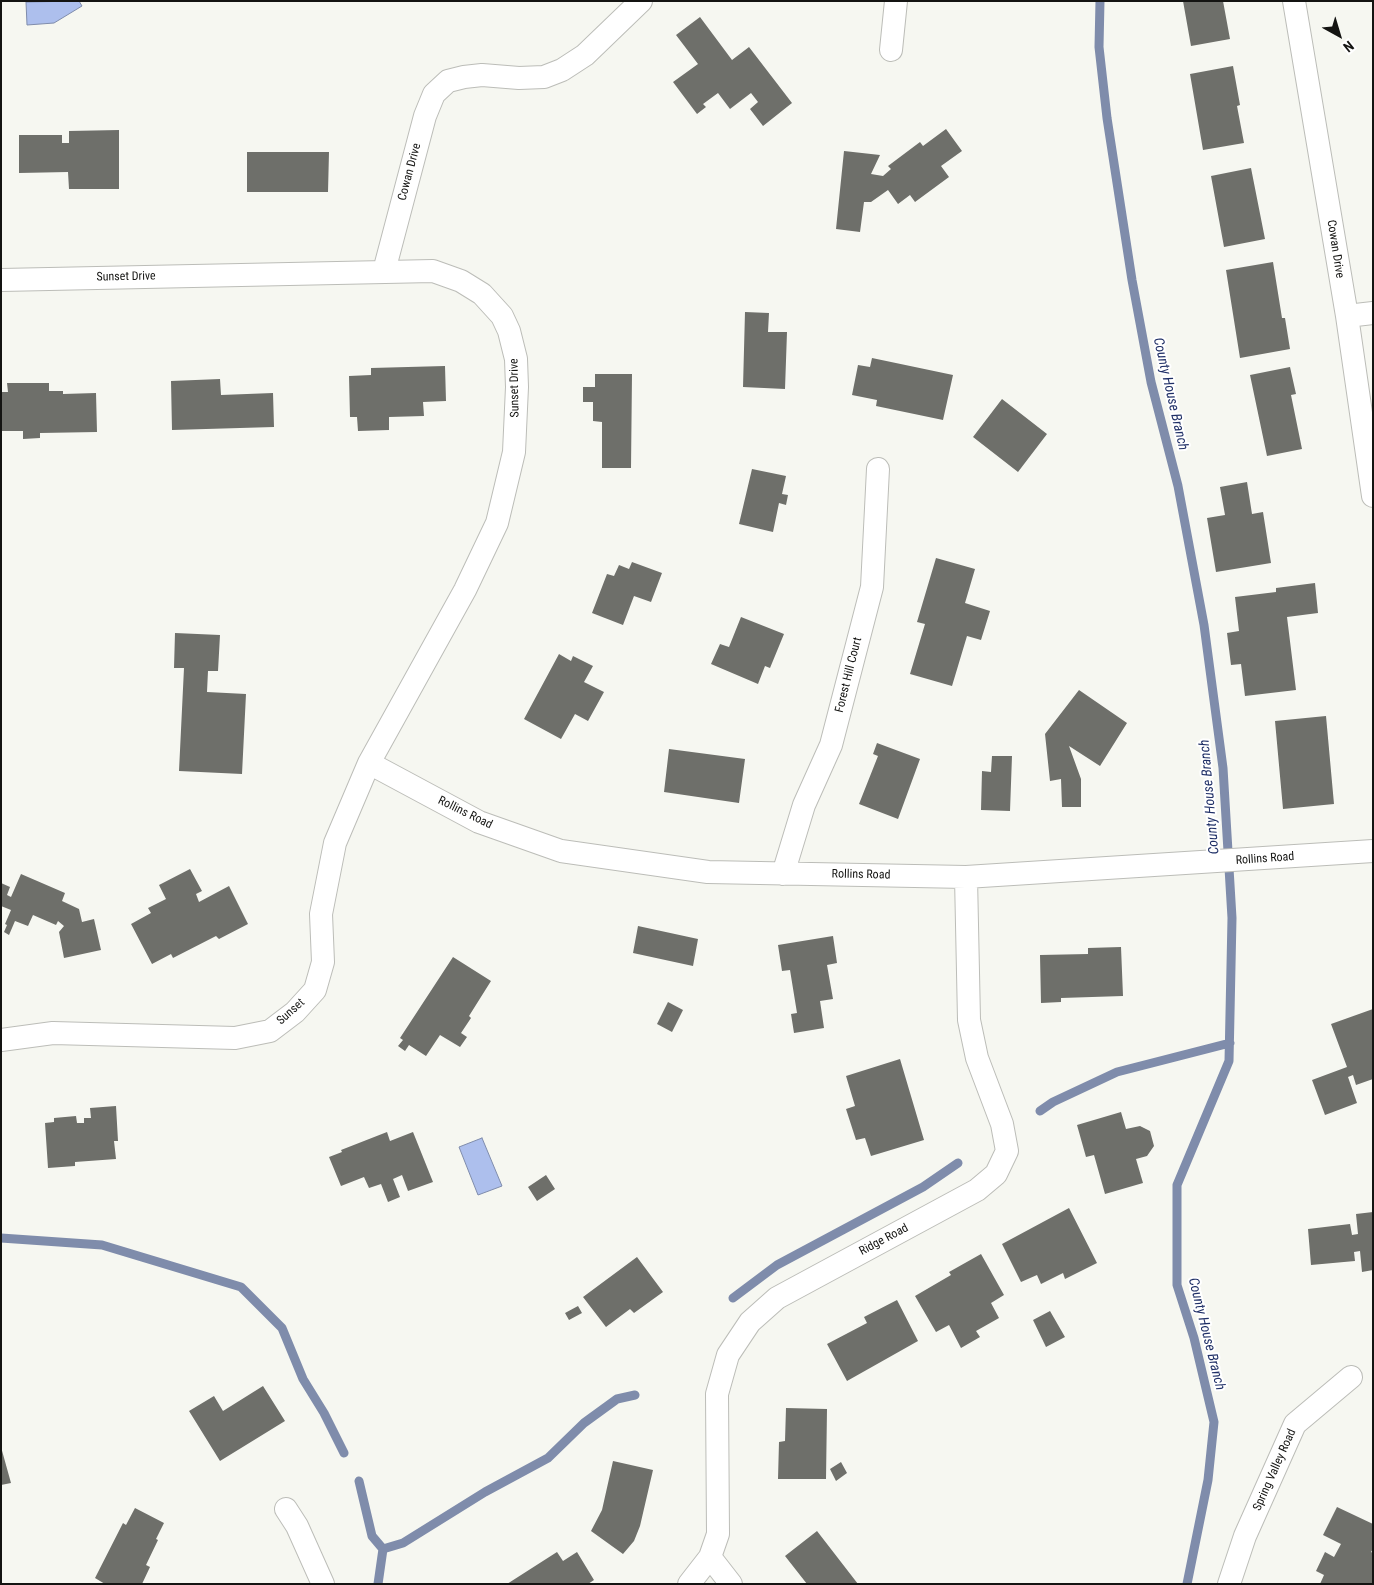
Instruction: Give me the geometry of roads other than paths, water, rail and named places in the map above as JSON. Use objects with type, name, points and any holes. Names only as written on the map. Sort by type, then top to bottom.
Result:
[{"type":"street","name":"Cowan Drive","points":[[384,271],[425,116],[434,94],[448,81],[482,75],[519,78],[544,77],[562,70],[585,55],[641,1]]},
{"type":"street","points":[[891,50],[896,1]]},
{"type":"street","name":"Cowan Drive","points":[[1294,1],[1347,316],[1373,496]]},
{"type":"street","name":"Sunset Drive","points":[[1,280],[432,271],[461,282],[482,294],[502,316],[509,331],[516,359],[514,452],[497,523],[465,590],[369,763]]},
{"type":"street","points":[[1347,316],[1373,313]]},
{"type":"street","name":"Forest Hill Court","points":[[783,874],[804,804],[831,745],[872,586],[878,469]]},
{"type":"street","name":"Rollins Road","points":[[369,763],[479,822],[561,851],[708,872],[966,877],[1373,851]]},
{"type":"street","name":"Sunset","points":[[1,1040],[52,1033],[235,1038],[270,1031],[295,1012],[315,990],[323,962],[321,914],[335,843],[369,763]]},
{"type":"street","name":"Ridge Road","points":[[710,1557],[718,1534],[717,1394],[728,1355],[750,1322],[777,1298],[977,1190],[996,1174],[1007,1151],[1002,1124],[976,1058],[969,1020],[966,877]]},
{"type":"street","name":"Spring Valley Road","points":[[1229,1584],[1245,1536],[1296,1424],[1351,1377]]},
{"type":"street","points":[[286,1509],[297,1526],[323,1584]]},
{"type":"street","points":[[688,1584],[710,1557],[731,1584]]},
{"type":"water","points":[[79,1],[82,6],[54,23],[27,25],[26,2]]},
{"type":"water","points":[[482,1138],[502,1186],[478,1195],[459,1147]]},
{"type":"waterway","name":"County House Branch","points":[[1100,1],[1099,47],[1107,118],[1132,280],[1151,382],[1178,486],[1204,625],[1223,768],[1232,918],[1229,1061],[1177,1185],[1177,1285],[1194,1338],[1214,1422],[1208,1480],[1187,1584]]},
{"type":"waterway","points":[[1040,1111],[1053,1102],[1117,1072],[1230,1043]]},
{"type":"waterway","points":[[733,1298],[777,1265],[923,1187],[958,1163]]},
{"type":"waterway","points":[[1,1238],[102,1245],[241,1287],[282,1328],[303,1379],[324,1413],[344,1453]]},
{"type":"waterway","points":[[359,1481],[372,1536],[383,1549],[403,1543],[485,1492],[548,1458],[584,1423],[617,1399],[635,1395]]},
{"type":"waterway","points":[[378,1584],[383,1549]]}]
